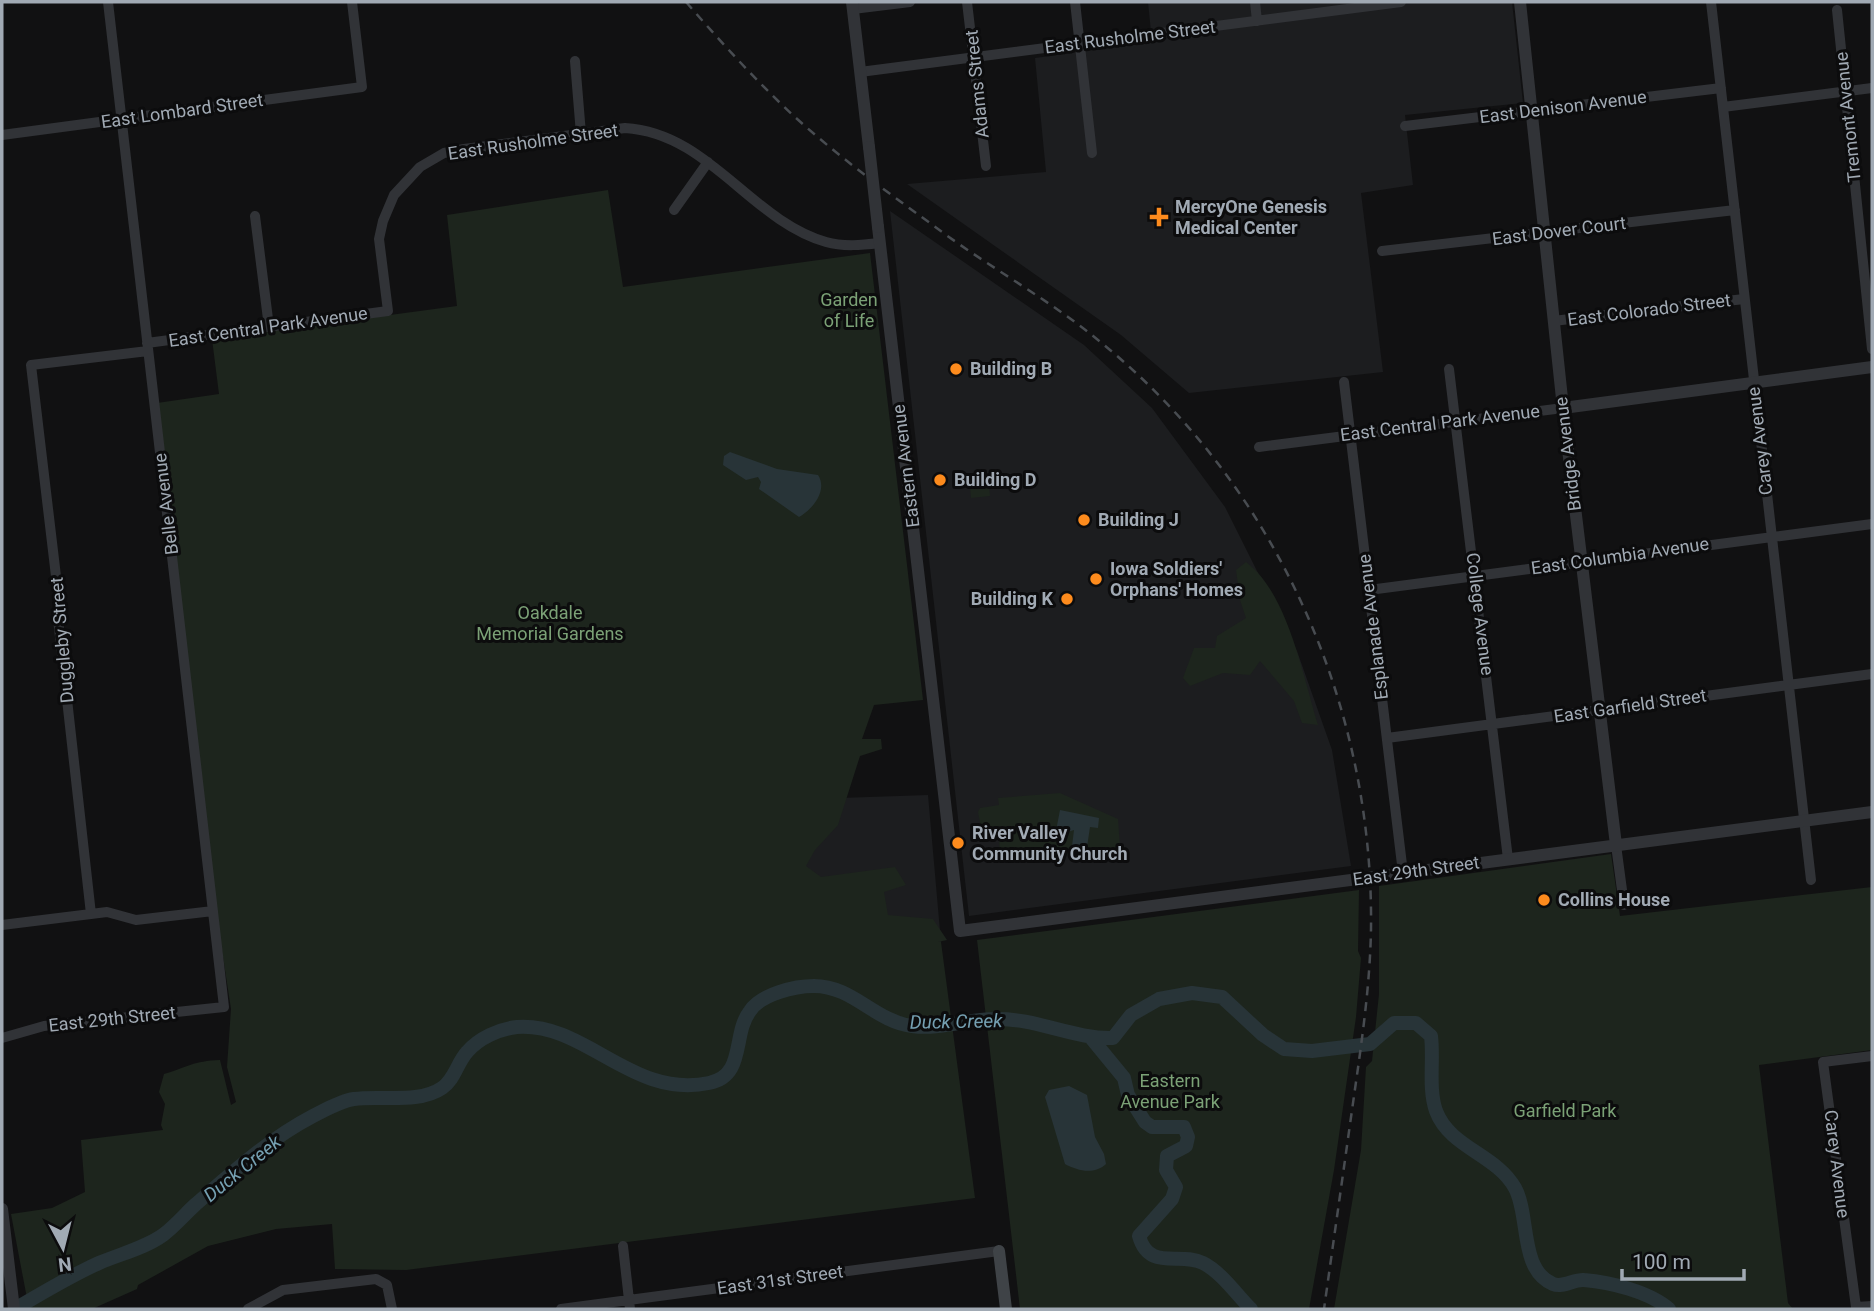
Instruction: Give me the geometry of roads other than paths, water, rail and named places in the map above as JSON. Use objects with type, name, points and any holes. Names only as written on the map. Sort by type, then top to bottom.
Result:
[{"type":"main road","points":[[999,1251],[1006,1309]]},
{"type":"street","name":"Belle Avenue","points":[[108,2],[223,1007]]},
{"type":"street","name":"East Lombard Street","points":[[2,135],[362,86],[352,2]]},
{"type":"street","points":[[852,6],[910,2]]},
{"type":"street","name":"Adams Street","points":[[967,2],[986,166]]},
{"type":"street","points":[[1075,2],[1092,153]]},
{"type":"street","points":[[1255,2],[1257,20]]},
{"type":"street","name":"East Rusholme Street","points":[[860,72],[1401,2]]},
{"type":"street","name":"Bridge Avenue","points":[[1520,2],[1563,408],[1624,905]]},
{"type":"street","name":"Carey Avenue","points":[[1711,2],[1811,880]]},
{"type":"street","name":"Eastern Avenue","points":[[852,6],[960,931]]},
{"type":"street","name":"Tremont Avenue","points":[[1837,10],[1872,349]]},
{"type":"street","points":[[575,61],[582,134]]},
{"type":"street","name":"East Denison Avenue","points":[[1405,126],[1721,88]]},
{"type":"street","points":[[1723,107],[1872,88]]},
{"type":"street","name":"East Rusholme Street","points":[[388,311],[379,239],[387,206],[411,175],[444,153],[582,134],[643,129],[681,142],[809,235],[827,242],[852,246],[880,243]]},
{"type":"street","points":[[674,210],[709,162]]},
{"type":"street","name":"East Dover Court","points":[[1382,251],[1735,210]]},
{"type":"street","points":[[255,216],[269,327]]},
{"type":"street","name":"East Colorado Street","points":[[1553,321],[1744,299]]},
{"type":"street","name":"East Central Park Avenue","points":[[31,365],[388,311]]},
{"type":"street","name":"Duggleby Street","points":[[31,365],[60,610],[58,619],[91,914]]},
{"type":"street","name":"East Central Park Avenue","points":[[1259,447],[1872,367]]},
{"type":"street","name":"College Avenue","points":[[1449,369],[1494,724],[1508,859]]},
{"type":"street","name":"Esplanade Avenue","points":[[1344,382],[1403,873]]},
{"type":"street","name":"East Columbia Avenue","points":[[1368,590],[1872,524]]},
{"type":"street","name":"East Garfield Street","points":[[1387,738],[1872,674]]},
{"type":"street","name":"East 29th Street","points":[[960,931],[1872,811]]},
{"type":"street","points":[[2,925],[91,914],[120,914],[136,920],[213,911]]},
{"type":"street","name":"East 29th Street","points":[[2,1038],[44,1026],[223,1007]]},
{"type":"street","name":"Carey Avenue","points":[[1872,1056],[1823,1062],[1856,1307],[1872,1306]]},
{"type":"street","points":[[2,1209],[13,1309]]},
{"type":"street","points":[[623,1246],[629,1305]]},
{"type":"street","name":"East 31st Street","points":[[561,1309],[629,1305],[999,1251]]},
{"type":"street","points":[[248,1309],[276,1293],[298,1286],[376,1279],[387,1285],[392,1309]]},
{"type":"waterway","name":"Duck Creek","points":[[15,1309],[88,1268],[156,1240],[252,1157],[313,1116],[349,1100],[422,1096],[442,1088],[472,1047],[496,1032],[517,1027],[542,1029],[565,1036],[632,1071],[656,1080],[681,1085],[709,1083],[721,1079],[728,1072],[737,1053],[745,1020],[755,1005],[779,992],[814,986],[840,992],[886,1018],[912,1026],[933,1027],[985,1019],[1010,1020],[1083,1035],[1113,1038],[1131,1015],[1159,999],[1192,993],[1222,997],[1263,1035],[1284,1049],[1312,1051],[1370,1044],[1394,1023],[1416,1023],[1431,1036],[1432,1093],[1436,1111],[1452,1134],[1497,1167],[1515,1188],[1520,1199],[1530,1255],[1542,1277],[1557,1285],[1584,1280],[1606,1283],[1641,1293],[1669,1309]]},
{"type":"waterway","points":[[1092,1039],[1124,1078],[1128,1095],[1145,1122],[1152,1127],[1184,1127],[1188,1137],[1186,1146],[1167,1156],[1166,1170],[1176,1187],[1172,1199],[1139,1236],[1144,1247],[1150,1254],[1158,1257],[1194,1260],[1210,1267],[1251,1309]]},
{"type":"railway","points":[[686,2],[767,90],[829,147],[954,241],[1038,296],[1098,340],[1160,397],[1215,460],[1263,529],[1302,603],[1332,681],[1354,762],[1367,845],[1371,929],[1363,1033],[1324,1309]]},
{"type":"place","name":"MercyOne Genesis Medical Center","points":[[1159,217]]},
{"type":"place","name":"Building B","points":[[956,369]]},
{"type":"place","name":"Building D","points":[[940,480]]},
{"type":"place","name":"Building J","points":[[1084,520]]},
{"type":"place","name":"Iowa Soldiers' Orphans' Homes","points":[[1096,579]]},
{"type":"place","name":"Building K","points":[[1067,599]]},
{"type":"place","name":"River Valley Community Church","points":[[958,843]]},
{"type":"place","name":"Collins House","points":[[1544,900]]},
{"type":"park label","name":"Garden of Life","points":[[849,310]]},
{"type":"park label","name":"Oakdale Memorial Gardens","points":[[550,623]]},
{"type":"park label","name":"Eastern Avenue Park","points":[[1170,1091]]},
{"type":"park label","name":"Garfield Park","points":[[1565,1111]]}]
